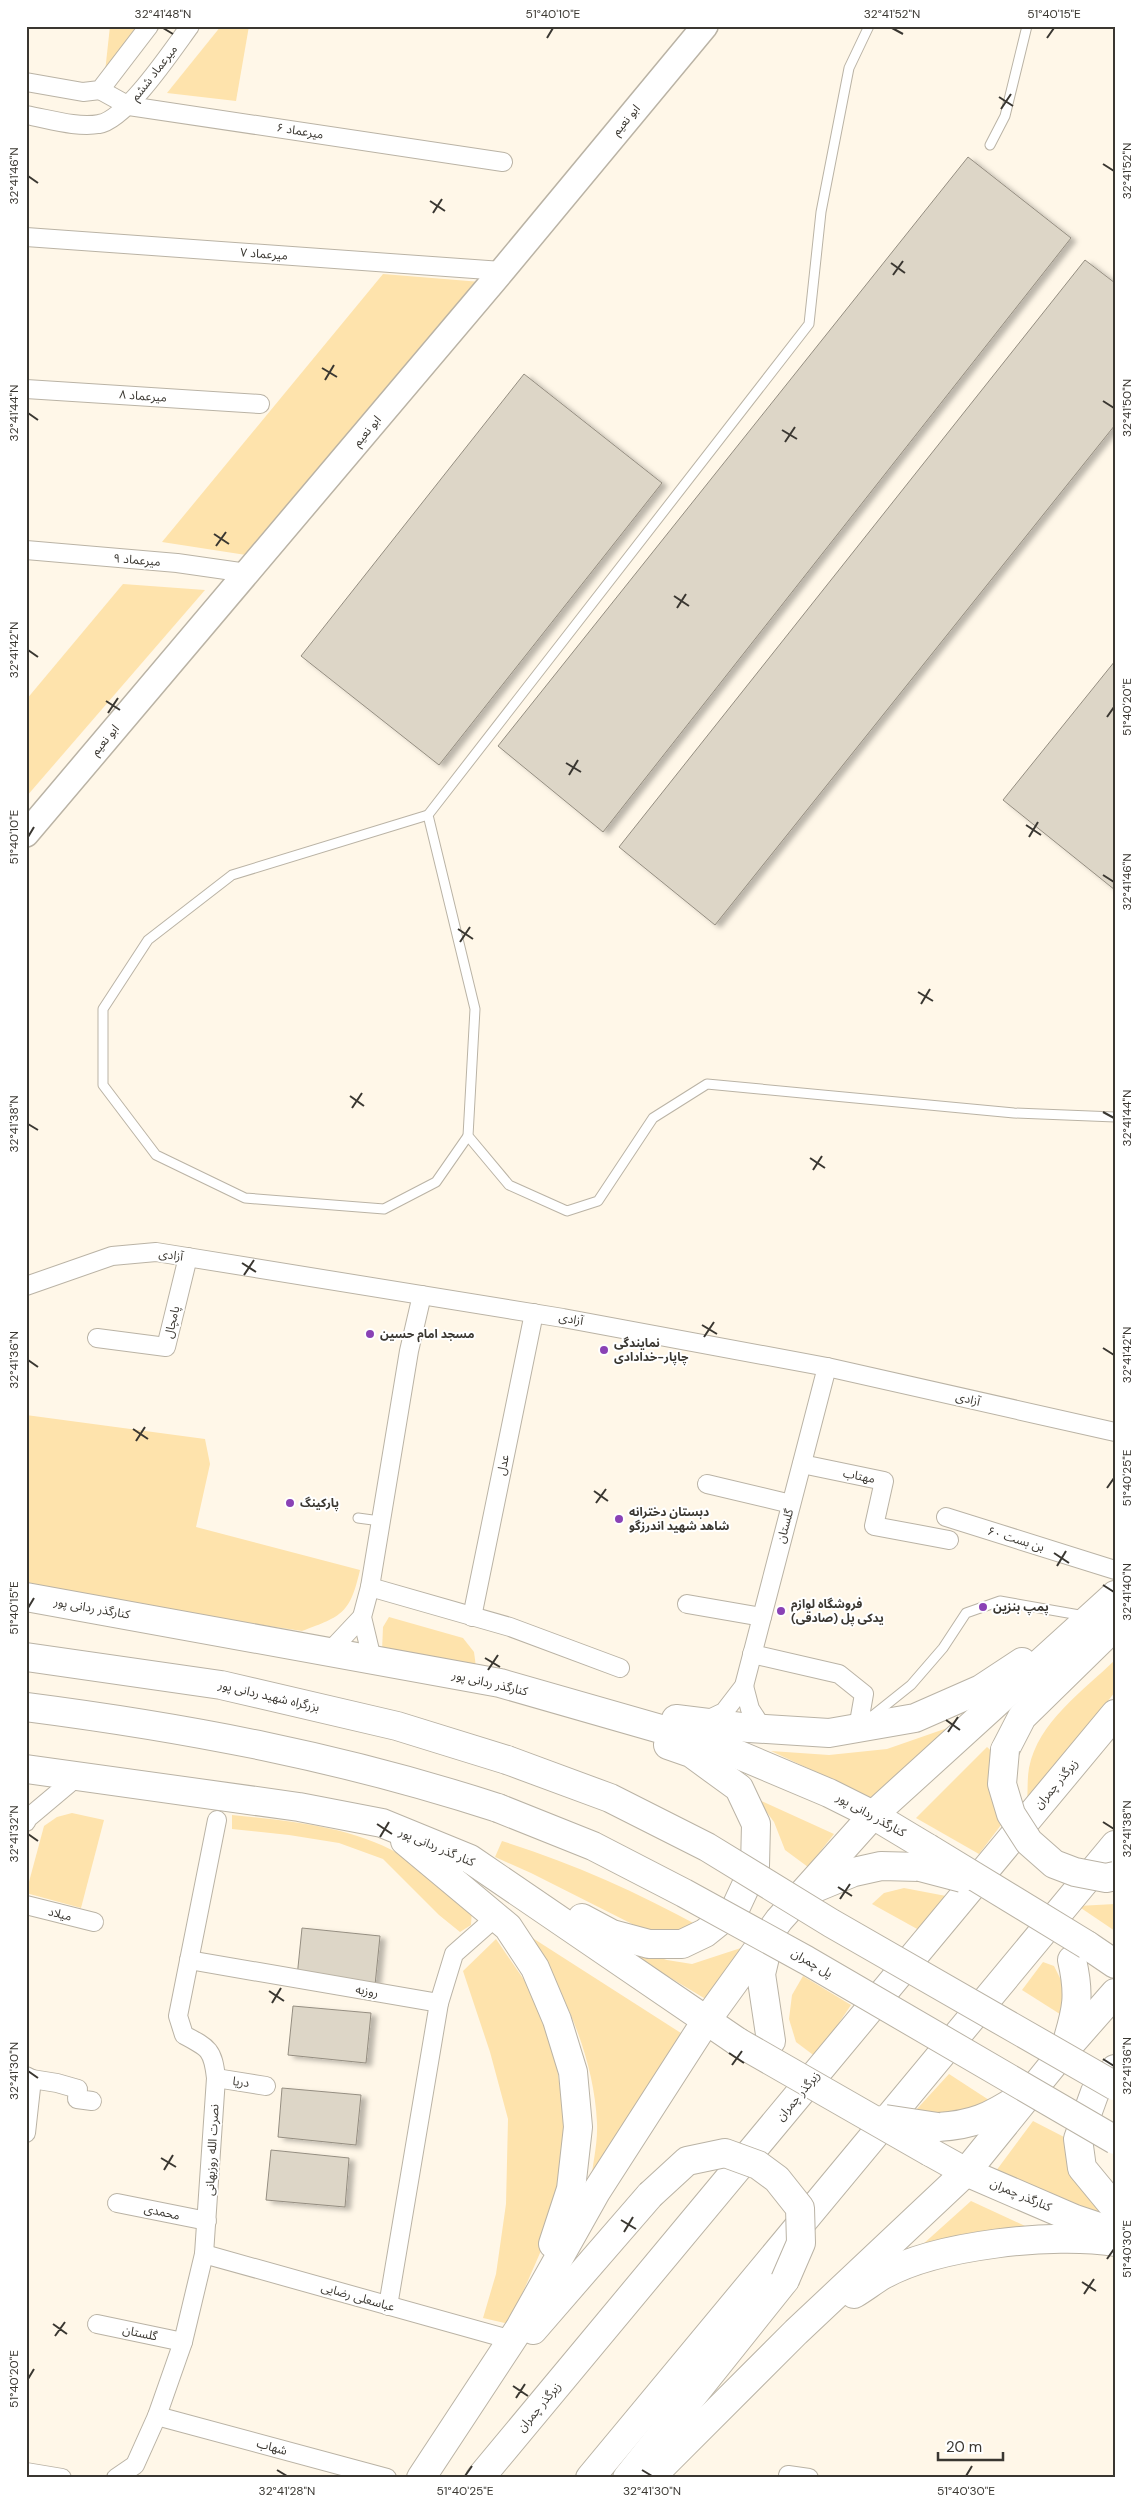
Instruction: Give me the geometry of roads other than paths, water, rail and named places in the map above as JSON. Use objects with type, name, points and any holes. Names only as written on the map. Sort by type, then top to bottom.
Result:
[{"type":"main road","name":"ابو نعیم","points":[[26,834],[502,271],[705,26]]},
{"type":"main road","points":[[1115,1595],[1102,1621],[1022,1717],[1005,1750],[1002,1784],[1011,1814],[1029,1842],[1054,1864],[1075,1872],[1106,1878],[1115,1876]]},
{"type":"main road","name":"کنارگذر ردانی پور","points":[[26,1596],[500,1683],[713,1744],[829,1793],[873,1814],[924,1858]]},
{"type":"main road","points":[[500,1683],[556,1692],[656,1716],[763,1729],[829,1733],[915,1718],[981,1689],[1102,1621]]},
{"type":"main road","points":[[421,2478],[516,2334],[596,2192],[706,2021],[770,1931],[873,1814],[1102,1621]]},
{"type":"main road","name":"بزرگراه شهید ردانی پور","points":[[26,1657],[221,1685],[397,1726],[507,1760],[610,1798],[707,1847],[830,1924],[1115,2086]]},
{"type":"main road","points":[[470,1859],[612,1934],[649,1944],[682,1944],[706,1934],[735,1909],[755,1866],[756,1824],[739,1788],[691,1753],[500,1683]]},
{"type":"main road","name":"پل چمران","points":[[26,1707],[218,1735],[300,1752],[444,1791],[498,1808],[593,1846],[684,1892],[806,1960],[1115,2140]]},
{"type":"main road","name":"زیرگذر چمران","points":[[480,2478],[1115,1714]]},
{"type":"main road","name":"کنار گذر ردانی پور","points":[[26,1769],[300,1807],[382,1823],[470,1859],[706,2021],[814,2086],[868,2117],[934,2140]]},
{"type":"main road","points":[[382,1823],[508,1928],[535,1968],[558,2020],[573,2072],[578,2127],[571,2190],[554,2241],[516,2334]]},
{"type":"main road","points":[[590,2478],[1115,1845]]},
{"type":"main road","points":[[802,1893],[854,1872],[924,1858],[985,1883],[1019,1904],[1080,1953],[1115,1964]]},
{"type":"main road","points":[[770,1931],[761,1974],[771,2041],[814,2086]]},
{"type":"main road","points":[[1064,2051],[1076,2012],[1080,1953]]},
{"type":"main road","points":[[650,2478],[796,2332],[966,2172],[1064,2051],[1115,1993]]},
{"type":"main road","points":[[1115,2069],[1096,2092],[1078,2139],[1082,2168],[1115,2208]]},
{"type":"main road","points":[[934,2140],[997,2113],[1034,2088]]},
{"type":"main road","name":"کنارگذر چمران","points":[[934,2140],[966,2172],[1075,2219],[1115,2232]]},
{"type":"main road","points":[[471,2402],[650,2195],[687,2161],[725,2152],[758,2166],[777,2179],[800,2208],[801,2243],[785,2280],[627,2478]]},
{"type":"main road","points":[[796,2332],[884,2275],[924,2259],[1029,2239],[1115,2242]]},
{"type":"street","points":[[26,82],[83,92],[100,90],[149,26]]},
{"type":"street","name":"میرعماد ششم","points":[[26,115],[82,124],[101,124],[129,106],[190,26]]},
{"type":"street","name":"میرعماد ۶","points":[[100,90],[129,106],[503,162]]},
{"type":"street","name":"میرعماد ۷","points":[[26,237],[502,271]]},
{"type":"street","name":"میرعماد ۸","points":[[26,388],[260,404]]},
{"type":"street","name":"میرعماد ۹","points":[[26,550],[177,563],[247,573]]},
{"type":"street","name":"آزادی","points":[[26,1286],[112,1256],[156,1252],[534,1313],[827,1367],[1115,1432]]},
{"type":"street","name":"پامچال","points":[[97,1338],[166,1347],[188,1257]]},
{"type":"street","points":[[372,1659],[362,1617],[370,1586],[409,1351],[422,1295]]},
{"type":"street","name":"عدل","points":[[472,1617],[534,1313]]},
{"type":"street","name":"گلستان","points":[[744,1686],[827,1367]]},
{"type":"street","name":"مهتاب","points":[[802,1464],[884,1481],[874,1526],[949,1540]]},
{"type":"street","points":[[707,1484],[791,1504]]},
{"type":"street","name":"بن بست ۶۰","points":[[946,1517],[1115,1570]]},
{"type":"street","points":[[370,1586],[510,1627],[620,1668]]},
{"type":"street","points":[[688,1604],[762,1617]]},
{"type":"street","points":[[330,1651],[362,1617]]},
{"type":"street","points":[[752,1654],[838,1674],[864,1694],[858,1728]]},
{"type":"street","points":[[702,1722],[724,1712],[744,1686]]},
{"type":"street","points":[[744,1686],[750,1709],[763,1729]]},
{"type":"street","points":[[26,1822],[28,1818],[78,1776]]},
{"type":"street","name":"نصرت الله روزبهانی","points":[[116,2478],[135,2465],[157,2416],[183,2342],[204,2254],[216,2078],[213,2056],[200,2043],[184,2035],[178,2016],[217,1820]]},
{"type":"street","name":"میلاد","points":[[26,1905],[94,1922]]},
{"type":"street","points":[[388,2306],[439,2003],[454,1954],[496,1917]]},
{"type":"street","name":"روزبه","points":[[189,1960],[439,2003]]},
{"type":"street","points":[[26,2133],[29,2077],[78,2089],[77,2099],[92,2102]]},
{"type":"street","name":"دریا","points":[[216,2078],[266,2086]]},
{"type":"street","name":"محمدی","points":[[117,2203],[207,2221]]},
{"type":"street","name":"عباسعلی رضایی","points":[[204,2254],[388,2306],[516,2334]]},
{"type":"street","name":"گلستان","points":[[97,2324],[183,2342]]},
{"type":"street","name":"شهاب","points":[[157,2416],[387,2478]]},
{"type":"street","points":[[26,2472],[62,2478]]},
{"type":"street","points":[[788,2475],[809,2478]]},
{"type":"lane","points":[[428,815],[475,1010],[468,1136],[436,1182],[384,1209],[245,1198],[156,1155],[103,1086],[104,1009],[148,940],[232,875],[428,815],[809,324],[821,212],[849,68],[869,26]]},
{"type":"lane","points":[[990,145],[1005,116],[1027,26]]},
{"type":"lane","points":[[468,1136],[508,1185],[567,1211],[598,1201],[653,1118],[706,1084],[1014,1113],[1115,1117]]},
{"type":"lane","points":[[358,1518],[380,1521]]},
{"type":"lane","points":[[858,1728],[911,1685],[943,1648],[966,1613],[1000,1602],[1102,1621]]},
{"type":"place","name":"مسجد امام حسین","points":[[370,1334]]},
{"type":"place","name":"نمایندگی چاپار-خدادادی","points":[[604,1350]]},
{"type":"place","name":"پارکینگ","points":[[290,1503]]},
{"type":"place","name":"دبستان دخترانه شاهد شهید اندرزگو","points":[[619,1519]]},
{"type":"place","name":"پمپ بنزین","points":[[983,1607]]},
{"type":"place","name":"فروشگاه لوازم یدکی پل (صادقی)","points":[[781,1611]]}]
